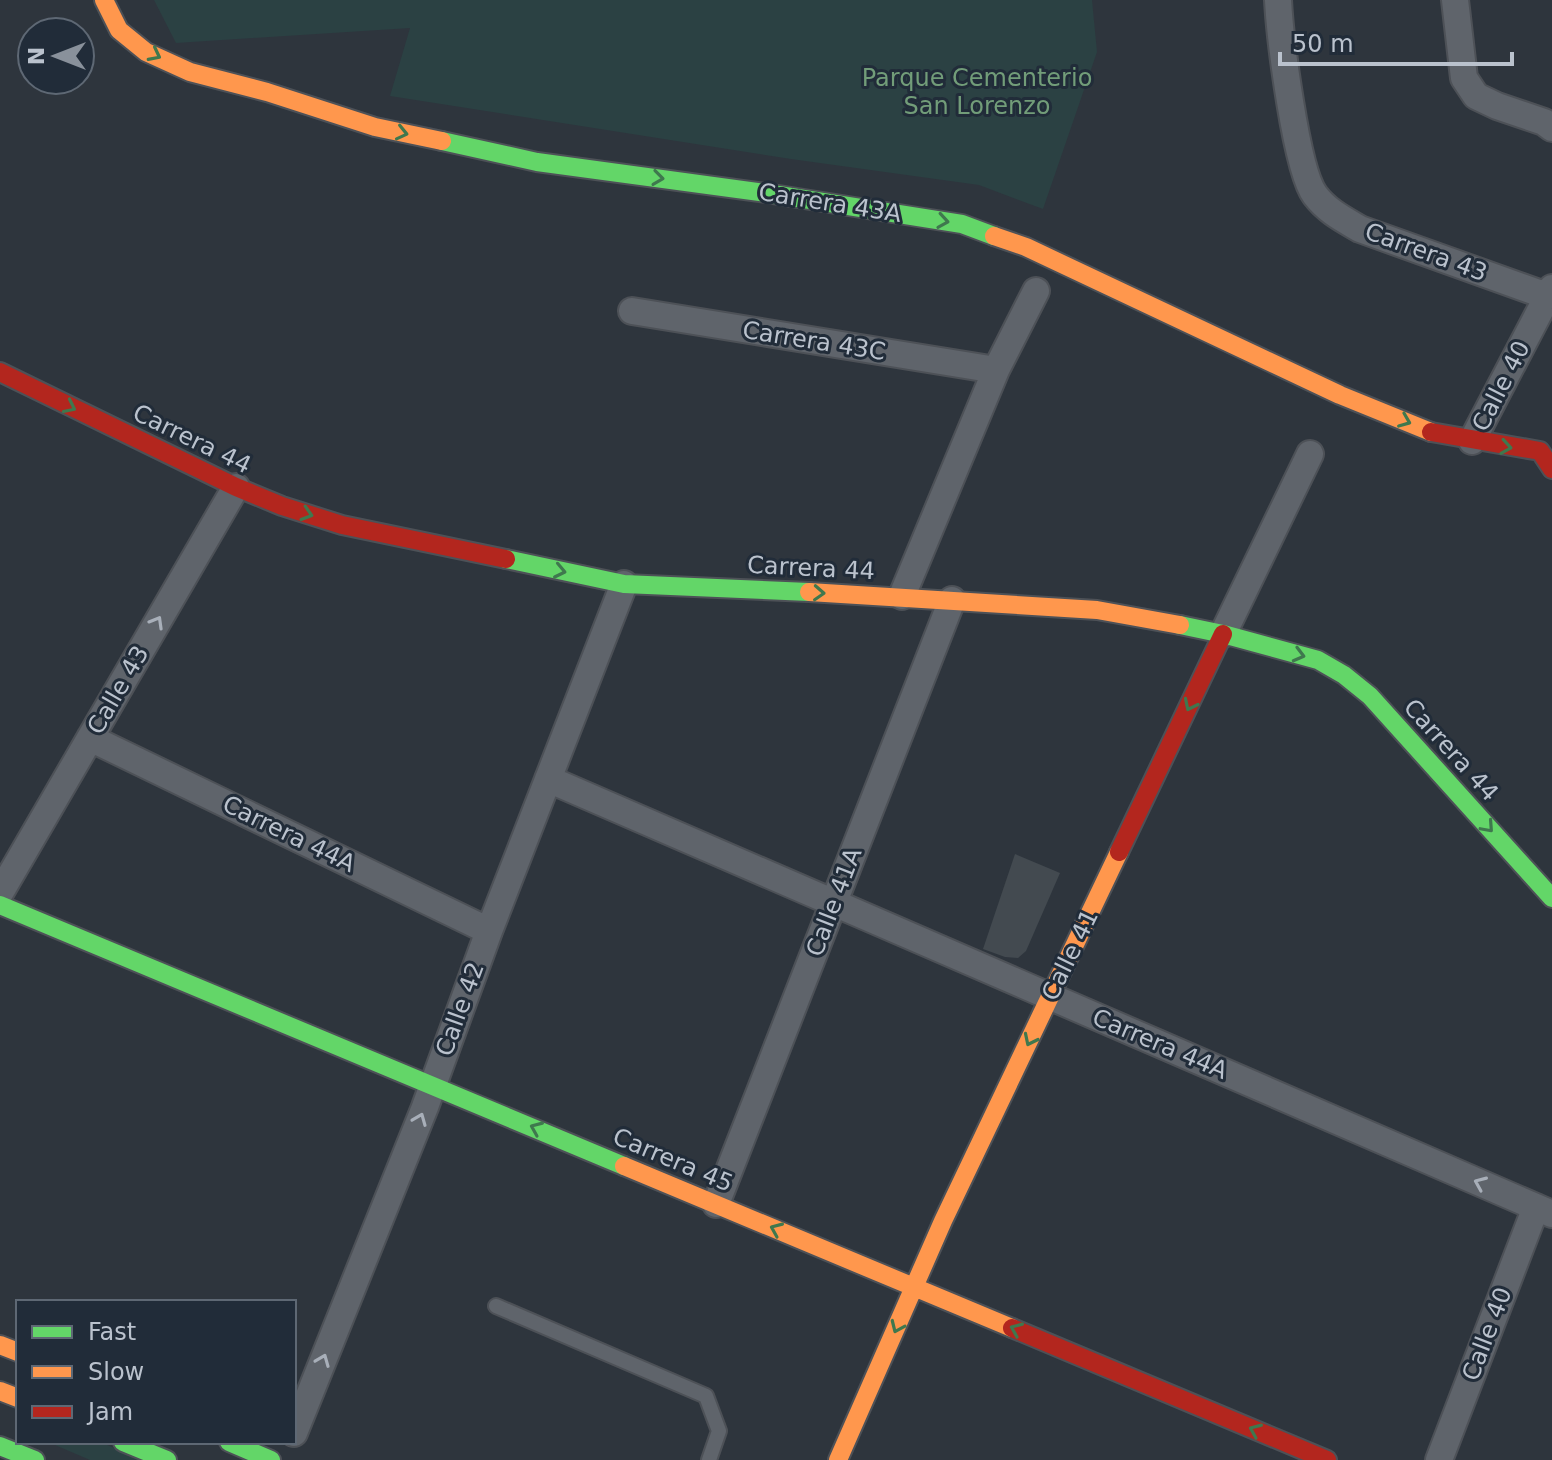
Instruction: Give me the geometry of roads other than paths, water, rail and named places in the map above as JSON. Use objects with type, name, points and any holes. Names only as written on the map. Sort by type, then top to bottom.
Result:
[{"type":"street","name":"Carrera 43A","points":[[104,0],[119,30],[146,52],[190,72],[267,92],[375,127],[537,162],[962,224],[1026,247],[1340,395],[1431,432],[1548,455]]},
{"type":"street","name":"Carrera 43","points":[[1278,0],[1301,161],[1313,194],[1334,214],[1360,229],[1549,292]]},
{"type":"street","points":[[1455,0],[1464,78],[1476,96],[1544,122],[1552,128]]},
{"type":"street","points":[[902,596],[996,370],[1036,291]]},
{"type":"street","name":"Calle 40","points":[[1472,441],[1549,292]]},
{"type":"street","name":"Carrera 43C","points":[[632,311],[996,370]]},
{"type":"street","name":"Carrera 44","points":[[0,372],[236,487],[342,525],[624,584],[902,596],[1097,610],[1223,634],[1318,660],[1344,675],[1370,696],[1552,898]]},
{"type":"street","name":"Calle 41","points":[[838,1460],[943,1221],[1310,454]]},
{"type":"street","name":"Calle 43","points":[[0,893],[236,487]]},
{"type":"street","name":"Calle 42","points":[[296,1428],[433,1085],[489,931],[624,584]]},
{"type":"street","name":"Calle 41A","points":[[716,1204],[952,600]]},
{"type":"street","name":"Carrera 44A","points":[[90,738],[489,931]]},
{"type":"street","name":"Carrera 44A","points":[[548,779],[1544,1211]]},
{"type":"street","name":"Carrera 45","points":[[0,905],[1327,1460]]},
{"type":"street","name":"Calle 40","points":[[1439,1460],[1544,1211]]},
{"type":"street","points":[[128,1444],[167,1460]]},
{"type":"street","points":[[234,1444],[271,1460]]},
{"type":"street","points":[[0,1446],[35,1460]]},
{"type":"lane","points":[[496,1306],[706,1396],[719,1431],[709,1460]]},
{"type":"park label","name":"Parque Cementerio San Lorenzo","points":[[977,92]]}]
